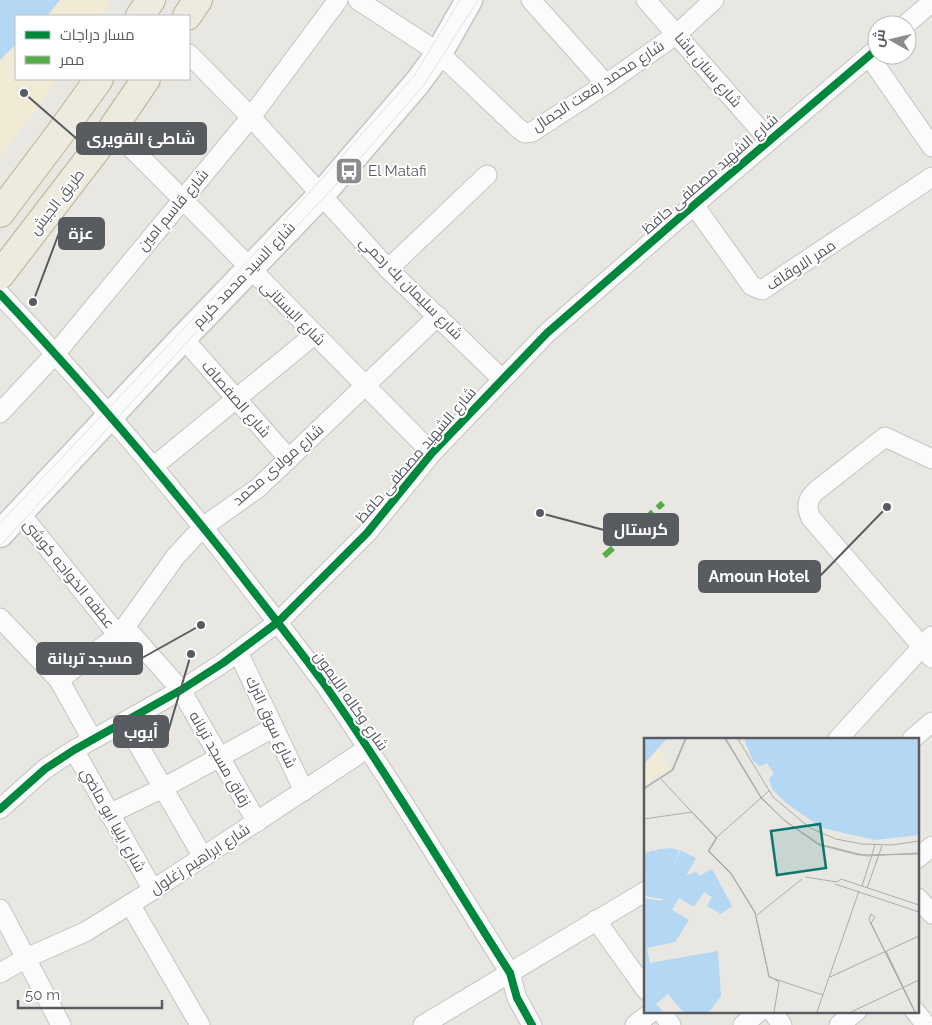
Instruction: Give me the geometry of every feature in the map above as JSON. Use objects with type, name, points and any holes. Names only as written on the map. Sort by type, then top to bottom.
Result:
[{"type":"highway","points":[[141,15],[151,0]]},
{"type":"highway","points":[[188,15],[198,0]]},
{"type":"highway","points":[[0,213],[98,80]]},
{"type":"highway","name":"طريق الجيش","points":[[0,275],[112,129],[145,80]]},
{"type":"main road","name":"شارع السيد محمد كريم","points":[[0,534],[183,338],[322,194],[412,89],[439,53],[469,0]]},
{"type":"street","name":"شارع قاسم امين","points":[[0,413],[56,353],[182,198],[251,117],[338,0]]},
{"type":"street","points":[[358,0],[439,53]]},
{"type":"street","points":[[531,0],[606,84]]},
{"type":"street","name":"شارع سنان باشا","points":[[646,0],[769,140]]},
{"type":"street","name":"شارع محمد رفعت الجمال","points":[[439,53],[519,129],[525,132],[532,132],[606,84],[677,34],[714,0]]},
{"type":"street","points":[[916,15],[930,3]]},
{"type":"street","name":"شارع سليمان بك رحمي","points":[[190,55],[251,117],[388,269],[502,379]]},
{"type":"street","name":"شارع الشهيد مصطفى حافظ","points":[[0,809],[45,769],[92,739],[181,690],[238,652],[278,622],[367,532],[432,453],[547,334],[867,57]]},
{"type":"street","points":[[881,65],[932,147]]},
{"type":"street","name":"شارع البستانى","points":[[112,129],[432,453]]},
{"type":"street","points":[[388,269],[486,175]]},
{"type":"street","name":"ممر الاوقاف","points":[[694,205],[752,286],[762,290],[932,177]]},
{"type":"street","name":"شارع وكاله الليمون","points":[[0,294],[56,353],[111,416],[203,527],[324,684],[368,748],[510,973],[516,998],[532,1025]]},
{"type":"street","name":"شارع مولاى محمد","points":[[59,680],[121,631],[176,556],[203,527],[258,488],[438,316]]},
{"type":"street","points":[[153,467],[314,334]]},
{"type":"street","name":"شارع الصفصاف","points":[[183,338],[289,459]]},
{"type":"street","points":[[839,738],[929,646],[811,518],[807,507],[816,492],[885,437],[932,459]]},
{"type":"street","name":"عطفه الخواجه كوشى","points":[[20,513],[121,631]]},
{"type":"street","points":[[0,618],[59,680],[92,739]]},
{"type":"street","name":"زقاق مسجد تربانه","points":[[121,631],[181,690],[257,822]]},
{"type":"street","name":"شارع سوق الترك","points":[[238,652],[304,791]]},
{"type":"street","points":[[125,722],[203,857]]},
{"type":"street","points":[[913,738],[932,722]]},
{"type":"street","points":[[109,814],[163,788],[274,728]]},
{"type":"street","name":"شارع ابراهيم زغلول","points":[[0,973],[26,958],[84,932],[153,890],[368,748]]},
{"type":"street","name":"شارع ايليا ابو ماضي","points":[[74,750],[153,890]]},
{"type":"street","points":[[920,856],[932,846]]},
{"type":"street","points":[[423,1025],[644,891]]},
{"type":"street","points":[[920,900],[932,914]]},
{"type":"street","points":[[130,904],[200,1025]]},
{"type":"street","points":[[0,909],[62,1025]]},
{"type":"street","points":[[596,920],[644,987]]},
{"type":"street","points":[[635,1025],[652,1012]]},
{"type":"street","points":[[662,1012],[671,1025]]},
{"type":"street","points":[[743,1025],[759,1012]]},
{"type":"street","points":[[773,1012],[782,1025]]},
{"type":"street","points":[[839,1025],[856,1012]]},
{"type":"street","points":[[916,1012],[926,1025]]},
{"type":"sand","points":[[60,0],[107,0],[110,2],[101,15],[48,15]]},
{"type":"sand","points":[[15,45],[15,80],[57,80],[0,158],[0,60]]},
{"type":"water","points":[[0,0],[60,0],[48,15],[15,15],[15,45],[0,60]]},
{"type":"tram line","points":[[0,523],[245,264],[414,76],[460,0]]},
{"type":"tram line","points":[[0,546],[187,342],[349,171],[424,85],[478,0]]},
{"type":"marked path","points":[[604,556],[663,503]]},
{"type":"cycle path","points":[[0,809],[45,769],[74,750],[181,690],[223,663],[278,622],[367,533],[432,453],[547,333],[867,58]]},
{"type":"cycle path","points":[[0,294],[116,423],[171,489],[226,556],[325,685],[396,792],[510,973],[517,998],[532,1025]]},
{"type":"place","name":"شاطئ القويرى","points":[[24,93]]},
{"type":"place","name":"El Matafi","points":[[349,171]]},
{"type":"place","name":"عزة","points":[[33,302]]},
{"type":"place","name":"Amoun Hotel","points":[[887,507]]},
{"type":"place","name":"كرستال","points":[[540,513]]},
{"type":"place","name":"مسجد تربانة","points":[[201,625]]},
{"type":"place","name":"أيوب","points":[[191,654]]}]
